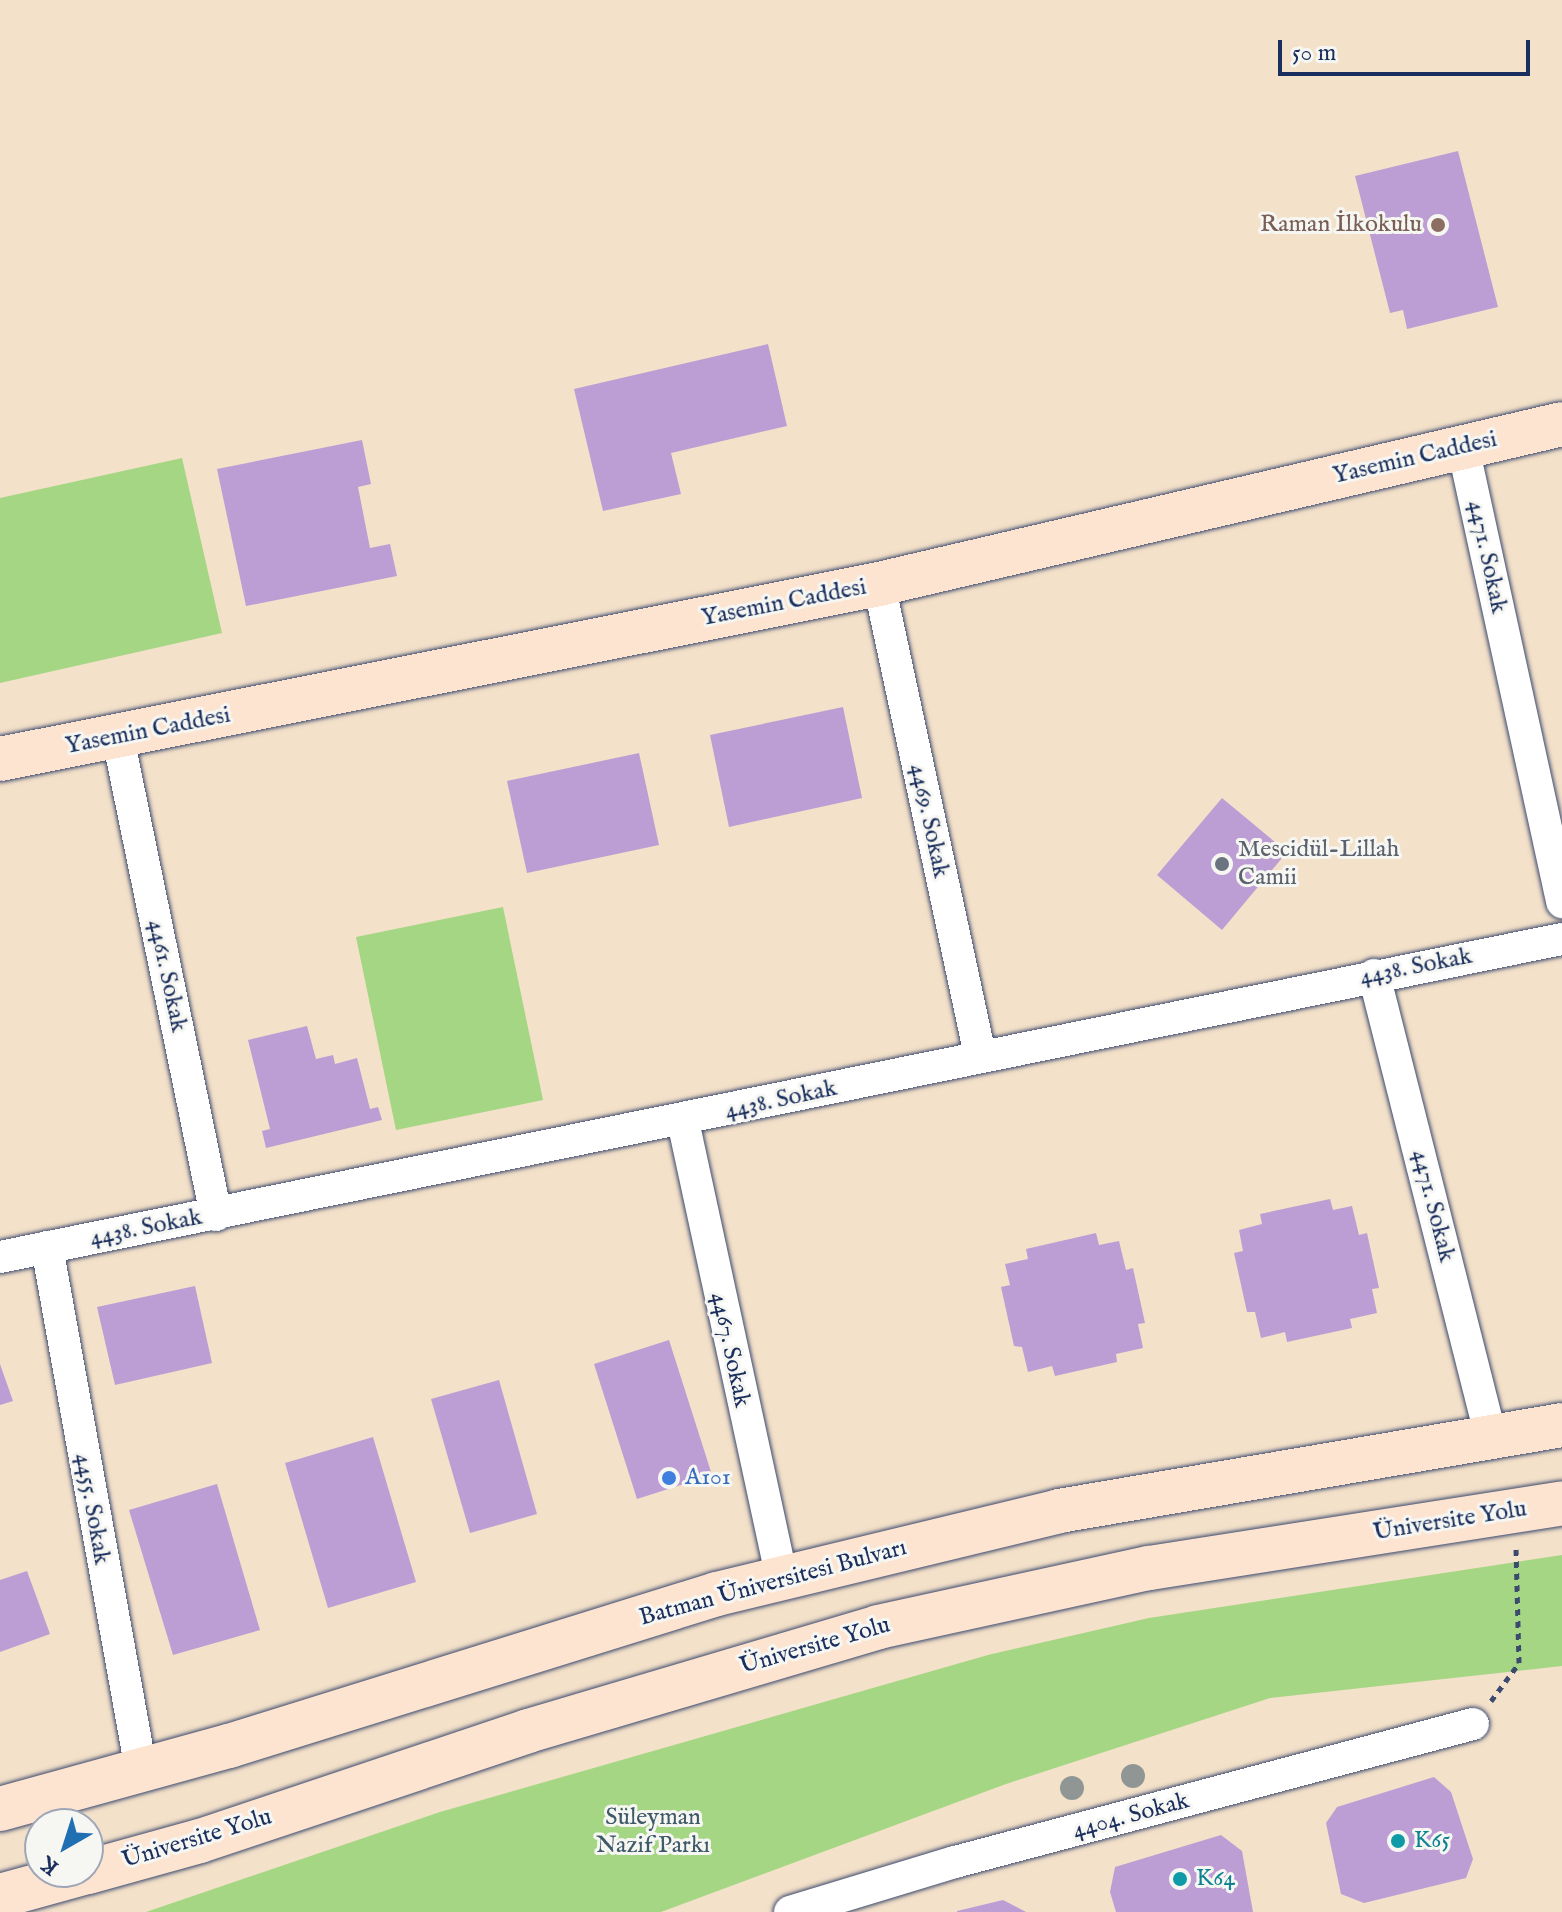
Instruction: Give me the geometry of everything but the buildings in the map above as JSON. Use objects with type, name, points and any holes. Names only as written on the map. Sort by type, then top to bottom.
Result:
[{"type":"main road","name":"Yasemin Caddesi","points":[[0,759],[118,738],[879,584],[1562,424]]},
{"type":"main road","name":"Batman Üniversitesi Bulvarı","points":[[0,1809],[141,1770],[782,1578],[1059,1511],[1562,1425]]},
{"type":"main road","name":"Üniversite Yolu","points":[[104,1867],[200,1841],[528,1731],[878,1627],[1149,1568],[1562,1503]]},
{"type":"main road","name":"Üniversite Yolu","points":[[0,1896],[29,1888]]},
{"type":"street","name":"4471. Sokak","points":[[1463,447],[1562,902]]},
{"type":"street","name":"4469. Sokak","points":[[879,584],[980,1057]]},
{"type":"street","name":"4461. Sokak","points":[[118,738],[216,1215]]},
{"type":"street","name":"4438. Sokak","points":[[0,1257],[683,1121],[1374,975],[1562,939]]},
{"type":"street","name":"4471. Sokak","points":[[1374,975],[1491,1437]]},
{"type":"street","name":"4467. Sokak","points":[[683,1121],[782,1578]]},
{"type":"street","name":"4455. Sokak","points":[[47,1247],[141,1770]]},
{"type":"street","name":"4404. Sokak","points":[[790,1912],[955,1862],[1473,1724]]},
{"type":"path","points":[[1473,1724],[1519,1663],[1515,1541]]},
{"type":"green space","points":[[182,458],[222,633],[0,683],[0,498]]},
{"type":"green space","points":[[503,907],[543,1100],[396,1130],[356,937]]},
{"type":"green space","name":"Süleyman Nazif Parkı","points":[[1562,1555],[1562,1666],[1270,1698],[1006,1784],[661,1912],[146,1912],[440,1812],[988,1655],[1149,1618]]},
{"type":"place","name":"Raman İlkokulu","points":[[1438,225]]},
{"type":"place","name":"Mescidül-Lillah Camii","points":[[1222,864]]},
{"type":"place","name":"A101","points":[[669,1478]]},
{"type":"place","name":"K65","points":[[1398,1841]]},
{"type":"place","name":"K64","points":[[1180,1879]]}]
